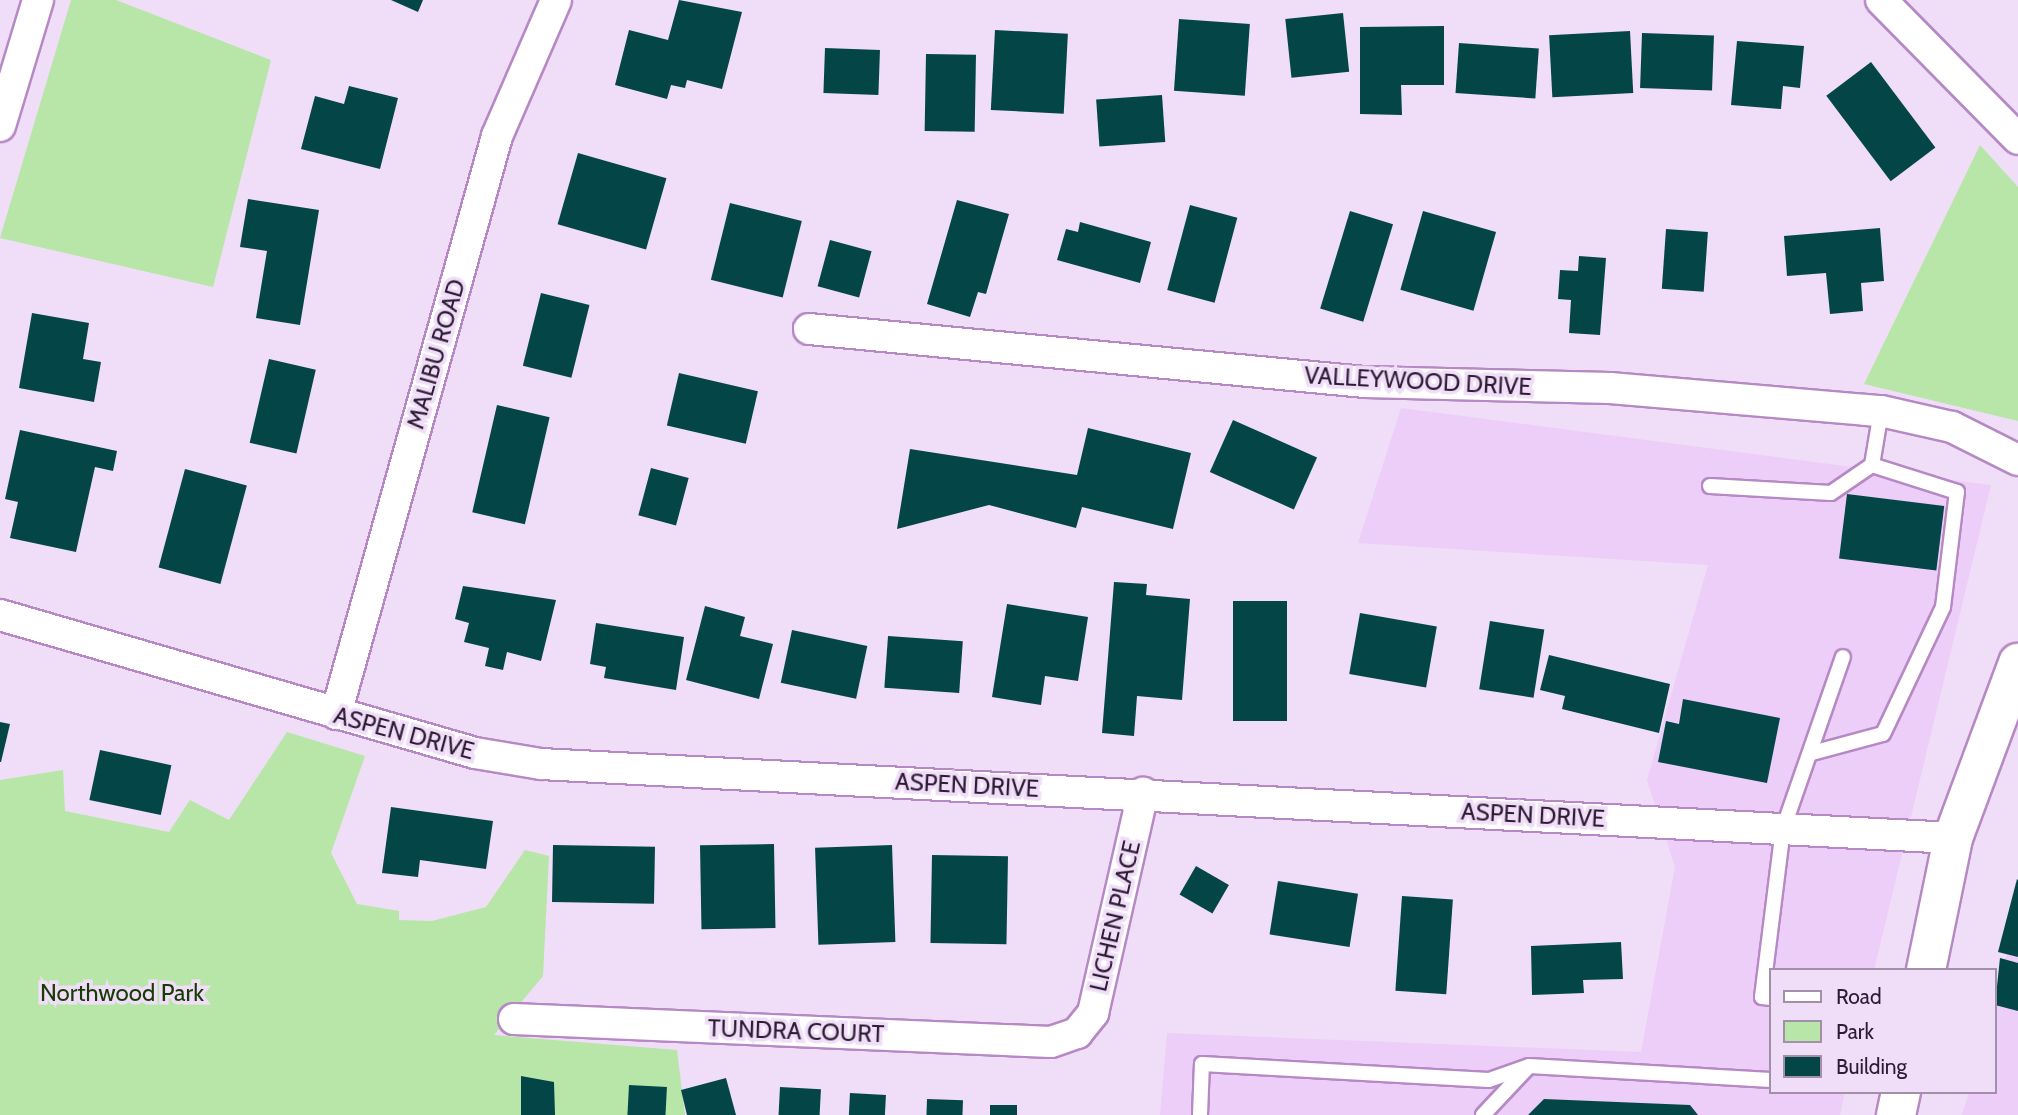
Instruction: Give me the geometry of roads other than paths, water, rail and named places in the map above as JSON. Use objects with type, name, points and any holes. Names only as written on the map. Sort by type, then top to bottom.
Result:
[{"type":"main road","points":[[1926,968],[1953,838],[2018,663]]},
{"type":"main road","points":[[1896,1115],[1901,1094]]},
{"type":"street","points":[[0,126],[38,0]]},
{"type":"street","name":"MALIBU ROAD","points":[[336,714],[497,136],[556,0]]},
{"type":"street","points":[[1881,0],[2018,139]]},
{"type":"street","name":"VALLEYWOOD DRIVE","points":[[809,329],[1365,382],[1610,388],[1881,411],[1952,427],[2018,460]]},
{"type":"street","name":"ASPEN DRIVE","points":[[0,615],[475,753],[541,764],[1143,793],[1953,838]]},
{"type":"street","name":"LICHEN PLACE","points":[[1077,1033],[1093,1013],[1143,793]]},
{"type":"street","name":"TUNDRA COURT","points":[[514,1019],[1051,1042],[1077,1033]]},
{"type":"lane","points":[[1710,486],[1831,494],[1872,465],[1881,411]]},
{"type":"lane","points":[[1812,753],[1883,734],[1943,607],[1957,492],[1872,465]]},
{"type":"lane","points":[[1770,998],[1762,997],[1783,829],[1812,753],[1843,657]]},
{"type":"lane","points":[[1200,1115],[1202,1064],[1489,1080],[1529,1066],[1770,1080]]},
{"type":"lane","points":[[1483,1115],[1529,1066]]},
{"type":"park label","name":"Northwood Park","points":[[122,993]]}]
